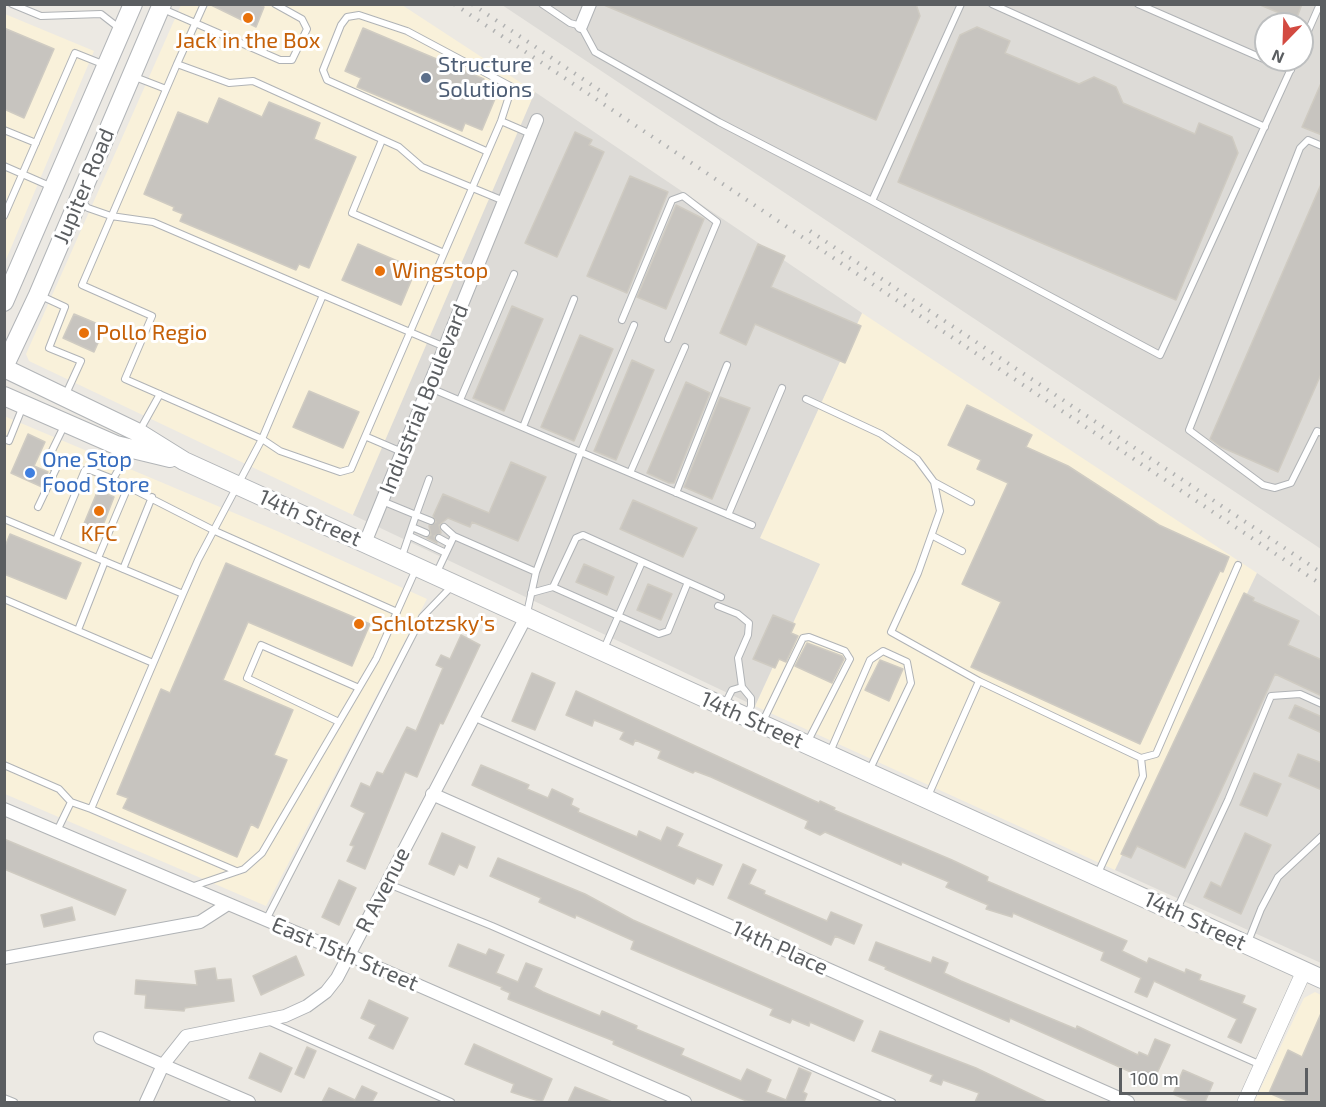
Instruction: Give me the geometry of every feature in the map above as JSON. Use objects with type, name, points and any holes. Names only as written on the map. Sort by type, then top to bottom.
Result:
[{"type":"main road","name":"Jupiter Road","points":[[7,290],[56,188],[133,4]]},
{"type":"main road","name":"Jupiter Road","points":[[4,367],[38,295],[161,6]]},
{"type":"main road","points":[[106,65],[131,75]]},
{"type":"main road","points":[[56,188],[78,199]]},
{"type":"main road","name":"14th Street","points":[[4,367],[64,397],[135,441]]},
{"type":"main road","name":"14th Street","points":[[4,396],[65,423],[135,441],[183,461],[1322,979]]},
{"type":"street","points":[[581,26],[590,4]]},
{"type":"street","name":"Industrial Boulevard","points":[[364,543],[537,120]]},
{"type":"street","name":"R Avenue","points":[[146,1102],[163,1065],[186,1036],[265,1020],[296,1011],[326,992],[349,955],[526,617]]},
{"type":"street","name":"14th Place","points":[[432,794],[1128,1102]]},
{"type":"street","name":"East 15th Street","points":[[4,809],[349,955],[685,1102]]},
{"type":"street","points":[[4,958],[200,922],[228,904]]},
{"type":"street","points":[[1245,1102],[1304,971]]},
{"type":"street","points":[[100,1038],[249,1102]]},
{"type":"lane","points":[[12,4],[41,16],[100,14],[122,30]]},
{"type":"lane","points":[[204,4],[82,285],[152,316],[125,379],[262,439],[280,451],[340,472],[351,469],[367,437],[486,151],[501,121],[512,87],[406,31],[359,15],[347,17],[341,25],[323,70],[327,80],[486,151]]},
{"type":"lane","points":[[161,6],[280,60],[292,60],[307,29],[302,19],[275,4]]},
{"type":"lane","points":[[542,4],[570,23],[581,26],[595,52],[719,122],[1160,355],[1290,72]]},
{"type":"lane","points":[[872,201],[962,4]]},
{"type":"lane","points":[[992,4],[1265,126]]},
{"type":"lane","points":[[1138,4],[1254,55]]},
{"type":"lane","points":[[5,212],[75,53],[106,65]]},
{"type":"lane","points":[[177,64],[229,83],[253,81],[399,147],[422,167],[504,201]]},
{"type":"lane","points":[[131,75],[166,89]]},
{"type":"lane","points":[[501,121],[531,134]]},
{"type":"lane","points":[[4,130],[36,143]]},
{"type":"lane","points":[[382,140],[352,213],[444,253]]},
{"type":"lane","points":[[1322,146],[1308,141],[1300,148],[1189,430],[1263,485],[1275,488],[1291,483],[1319,432],[1322,422]]},
{"type":"lane","points":[[4,166],[56,188]]},
{"type":"lane","points":[[622,320],[672,200],[683,196],[717,222],[668,339]]},
{"type":"lane","points":[[78,199],[88,208],[111,216],[153,222],[445,347]]},
{"type":"lane","points":[[460,400],[514,274]]},
{"type":"lane","points":[[91,809],[198,560],[262,439],[323,294]]},
{"type":"lane","points":[[38,295],[65,307],[49,348],[81,361],[64,397]]},
{"type":"lane","points":[[523,427],[574,299]]},
{"type":"lane","points":[[526,617],[536,572],[580,452],[634,325]]},
{"type":"lane","points":[[630,473],[685,347]]},
{"type":"lane","points":[[676,493],[727,365]]},
{"type":"lane","points":[[428,387],[752,525]]},
{"type":"lane","points":[[728,515],[782,388]]},
{"type":"lane","points":[[113,479],[160,393]]},
{"type":"lane","points":[[806,399],[881,434],[917,459],[934,482],[940,511],[933,536],[891,632],[979,681],[1141,758],[1156,754],[1238,565]]},
{"type":"lane","points":[[4,439],[9,441],[23,405]]},
{"type":"lane","points":[[38,507],[56,469],[46,463],[65,423]]},
{"type":"lane","points":[[367,437],[402,452]]},
{"type":"lane","points":[[56,540],[85,470],[90,470],[152,497],[215,531],[397,612]]},
{"type":"lane","points":[[190,888],[244,869],[262,853],[376,659],[397,612],[409,563],[412,527],[429,479]]},
{"type":"lane","points":[[934,482],[971,502]]},
{"type":"lane","points":[[78,630],[128,487]]},
{"type":"lane","points":[[123,569],[152,497]]},
{"type":"lane","points":[[382,501],[431,521]]},
{"type":"lane","points":[[4,519],[183,594]]},
{"type":"lane","points":[[444,526],[454,536],[536,572]]},
{"type":"lane","points":[[412,527],[426,533]]},
{"type":"lane","points":[[554,587],[576,538],[583,535],[722,597]]},
{"type":"lane","points":[[410,536],[446,553]]},
{"type":"lane","points":[[436,576],[454,536]]},
{"type":"lane","points":[[933,536],[962,551]]},
{"type":"lane","points":[[439,538],[450,544]]},
{"type":"lane","points":[[603,652],[642,562]]},
{"type":"lane","points":[[531,593],[554,587],[659,634],[668,631],[688,582]]},
{"type":"lane","points":[[266,920],[422,617],[454,584]]},
{"type":"lane","points":[[4,599],[153,663]]},
{"type":"lane","points":[[718,606],[738,614],[749,622],[748,635],[738,658],[742,687],[751,698],[754,721]]},
{"type":"lane","points":[[754,721],[803,638],[809,637],[844,651],[850,659],[806,744]]},
{"type":"lane","points":[[339,722],[247,678],[261,645],[359,688]]},
{"type":"lane","points":[[828,754],[870,660],[883,651],[907,662],[911,683],[868,772]]},
{"type":"lane","points":[[927,799],[979,681]]},
{"type":"lane","points":[[723,706],[732,690],[742,687]]},
{"type":"lane","points":[[1175,912],[1224,809],[1271,696],[1300,694],[1322,704]]},
{"type":"lane","points":[[473,717],[1262,1065]]},
{"type":"lane","points":[[1096,876],[1143,776],[1141,758]]},
{"type":"lane","points":[[4,765],[59,789],[71,802],[237,871]]},
{"type":"lane","points":[[57,831],[71,802]]},
{"type":"lane","points":[[1247,945],[1261,909],[1278,878],[1322,836]]},
{"type":"lane","points":[[386,883],[492,926],[892,1102]]},
{"type":"lane","points":[[265,1020],[451,1102]]},
{"type":"lane","points":[[4,1098],[14,1102]]},
{"type":"shaded area","points":[[181,5],[402,5],[535,92],[443,315],[353,515],[29,361],[26,354]]},
{"type":"shaded area","points":[[502,5],[1321,5],[1321,549]]},
{"type":"shaded area","points":[[5,14],[94,51],[5,262]]},
{"type":"shaded area","points":[[535,92],[862,313],[760,538],[820,564],[755,706],[353,515]]},
{"type":"shaded area","points":[[862,313],[1257,573],[1115,870],[755,706],[820,564],[759,539]]},
{"type":"shaded area","points":[[4,416],[277,531],[427,599],[266,906],[5,794]]},
{"type":"shaded area","points":[[1257,573],[1321,617],[1321,963],[1115,870]]},
{"type":"shaded area","points":[[1315,992],[1321,995],[1321,1102],[1254,1102],[1304,998]]},
{"type":"building","name":"Jack in the Box","points":[[209,4],[258,4],[264,7],[256,27]]},
{"type":"building","points":[[916,4],[920,16],[876,120],[604,5]]},
{"type":"building","points":[[1258,4],[1302,4],[1299,12],[1277,12]]},
{"type":"building","points":[[977,27],[1010,41],[1005,53],[1079,84],[1094,77],[1116,87],[1123,103],[1195,134],[1199,123],[1232,137],[1238,153],[1176,300],[898,182],[960,35]]},
{"type":"building","points":[[4,28],[54,49],[24,118],[4,109]]},
{"type":"building","points":[[363,28],[484,79],[481,87],[497,94],[482,130],[465,123],[462,131],[357,87],[361,78],[345,71]]},
{"type":"building","points":[[1322,81],[1322,135],[1302,127]]},
{"type":"building","points":[[219,98],[262,117],[269,102],[320,123],[314,139],[356,157],[309,268],[299,264],[296,270],[180,221],[183,214],[173,210],[174,207],[144,194],[178,112],[208,124]]},
{"type":"building","points":[[575,132],[592,140],[589,145],[604,152],[557,257],[525,243]]},
{"type":"building","points":[[630,176],[668,192],[627,293],[587,276]]},
{"type":"building","points":[[1322,182],[1322,372],[1278,472],[1221,447],[1210,439]]},
{"type":"building","points":[[676,205],[704,219],[666,309],[637,297]]},
{"type":"building","points":[[358,244],[416,269],[401,305],[342,280]]},
{"type":"building","points":[[758,244],[785,256],[771,287],[861,326],[845,363],[755,324],[746,345],[720,333]]},
{"type":"building","points":[[512,306],[543,319],[504,411],[473,398]]},
{"type":"building","name":"Pollo Regio","points":[[74,314],[105,327],[94,352],[63,338]]},
{"type":"building","points":[[580,335],[613,349],[574,441],[541,427]]},
{"type":"building","points":[[632,360],[654,370],[616,460],[594,451]]},
{"type":"building","points":[[686,382],[710,393],[674,483],[669,483],[647,473]]},
{"type":"building","points":[[309,391],[359,412],[343,448],[293,427]]},
{"type":"building","points":[[720,397],[750,408],[712,499],[684,487]]},
{"type":"building","points":[[967,405],[1032,435],[1026,447],[1068,466],[1159,525],[1229,557],[1223,572],[1220,571],[1140,744],[971,667],[1001,602],[962,584],[1008,483],[977,469],[981,460],[948,445]]},
{"type":"building","points":[[28,434],[45,442],[34,466],[48,472],[42,487],[11,473]]},
{"type":"building","points":[[511,462],[546,477],[518,541],[472,522],[470,527],[448,518],[439,525],[441,533],[434,536],[437,543],[427,538],[431,535],[429,526],[436,522],[433,516],[443,494],[489,513]]},
{"type":"building","name":"KFC","points":[[98,490],[114,497],[100,533],[83,526]]},
{"type":"building","points":[[633,500],[697,528],[683,557],[620,529]]},
{"type":"building","points":[[10,534],[81,563],[66,599],[4,574],[4,549]]},
{"type":"building","points":[[226,563],[370,624],[352,666],[248,622],[223,680],[293,710],[274,755],[287,760],[258,828],[251,824],[237,857],[123,808],[128,798],[117,794],[161,689],[170,693]]},
{"type":"building","points":[[584,564],[614,577],[607,595],[576,582]]},
{"type":"building","points":[[648,584],[672,594],[661,620],[637,610]]},
{"type":"building","points":[[1244,593],[1254,598],[1253,601],[1299,621],[1288,645],[1322,660],[1322,696],[1275,674],[1185,868],[1137,846],[1131,858],[1121,854]]},
{"type":"building","points":[[773,615],[795,624],[791,633],[798,636],[786,662],[779,659],[775,668],[753,659]]},
{"type":"building","points":[[461,635],[480,645],[443,724],[440,723],[417,777],[405,772],[365,869],[347,861],[354,846],[350,845],[365,813],[351,806],[361,783],[370,787],[377,772],[383,774],[407,727],[416,731],[443,668],[436,665],[441,655],[450,659]]},
{"type":"building","points":[[807,643],[842,656],[844,659],[832,683],[795,666]]},
{"type":"building","points":[[880,660],[903,669],[889,701],[865,690]]},
{"type":"building","points":[[532,673],[555,683],[535,730],[512,721]]},
{"type":"building","points":[[576,691],[819,803],[820,801],[835,808],[834,810],[952,860],[988,877],[987,881],[1127,941],[1122,951],[1147,963],[1149,958],[1185,973],[1186,969],[1201,975],[1199,980],[1245,996],[1242,1003],[1256,1009],[1241,1043],[1228,1037],[1237,1019],[1154,981],[1147,997],[1135,992],[1141,978],[1101,960],[1104,952],[1013,913],[1012,917],[986,909],[988,905],[946,887],[949,882],[902,862],[901,865],[825,832],[820,835],[805,828],[808,821],[711,777],[695,771],[693,773],[658,758],[661,751],[635,740],[633,745],[620,739],[624,732],[594,720],[592,726],[566,715]]},
{"type":"building","points":[[1295,705],[1322,717],[1322,733],[1289,718]]},
{"type":"building","points":[[1298,754],[1322,763],[1322,790],[1289,776]]},
{"type":"building","points":[[481,765],[529,785],[527,789],[548,798],[552,789],[573,799],[571,805],[579,809],[578,812],[637,837],[639,831],[661,841],[667,827],[683,834],[677,846],[722,865],[713,885],[697,878],[694,884],[472,785]]},
{"type":"building","points":[[1254,773],[1281,784],[1267,816],[1240,805]]},
{"type":"building","points":[[442,833],[475,847],[467,868],[459,864],[454,875],[429,864]]},
{"type":"building","points":[[1245,833],[1271,845],[1241,914],[1204,897],[1211,882],[1221,887]]},
{"type":"building","points":[[4,839],[126,890],[115,915],[4,869]]},
{"type":"building","points":[[498,858],[585,894],[633,920],[863,1021],[854,1041],[810,1022],[809,1026],[792,1019],[790,1023],[770,1015],[773,1009],[631,949],[634,941],[576,915],[575,918],[539,902],[541,898],[490,876]]},
{"type":"building","points":[[743,864],[756,870],[749,884],[765,891],[764,894],[827,921],[831,912],[862,925],[854,944],[835,936],[831,945],[728,898]]},
{"type":"building","points":[[339,880],[356,888],[339,925],[322,917]]},
{"type":"building","points":[[72,907],[75,920],[44,927],[41,915]]},
{"type":"building","points":[[876,942],[931,963],[933,957],[948,963],[944,973],[1076,1029],[1077,1026],[1138,1055],[1139,1052],[1148,1056],[1155,1039],[1170,1045],[1153,1082],[1010,1018],[1009,1022],[885,969],[886,967],[869,960]]},
{"type":"building","points":[[458,944],[486,955],[489,949],[504,955],[496,973],[518,982],[526,963],[542,969],[534,987],[543,992],[600,1016],[602,1011],[637,1026],[636,1029],[684,1049],[681,1055],[741,1081],[747,1069],[771,1080],[766,1092],[786,1100],[799,1068],[811,1073],[803,1092],[807,1094],[804,1102],[749,1102],[613,1044],[614,1041],[508,999],[510,993],[501,989],[502,987],[449,966]]},
{"type":"building","points":[[296,956],[304,975],[261,995],[253,976]]},
{"type":"building","points":[[215,968],[217,980],[231,979],[234,1001],[185,1008],[184,1011],[145,1008],[146,995],[135,994],[136,980],[197,985],[195,971]]},
{"type":"building","points":[[369,1000],[408,1018],[393,1049],[369,1038],[376,1025],[361,1018]]},
{"type":"building","points":[[1322,1011],[1322,1102],[1290,1102],[1269,1093],[1288,1050],[1302,1057]]},
{"type":"building","points":[[880,1031],[976,1068],[1047,1102],[975,1102],[979,1093],[943,1080],[941,1085],[930,1081],[933,1075],[872,1051]]},
{"type":"building","points":[[474,1044],[552,1079],[542,1102],[511,1092],[514,1084],[465,1064]]},
{"type":"building","points":[[307,1047],[316,1051],[304,1078],[295,1074]]},
{"type":"building","points":[[260,1053],[292,1068],[281,1092],[249,1078]]},
{"type":"building","points":[[1183,1070],[1213,1083],[1205,1102],[1192,1102],[1173,1094]]},
{"type":"building","points":[[362,1086],[377,1093],[372,1102],[322,1102],[329,1088],[355,1100]]},
{"type":"building","points":[[575,1087],[612,1102],[568,1102]]},
{"type":"railway","points":[[454,4],[1322,585]]},
{"type":"railway","points":[[472,4],[611,98]]},
{"type":"railway","points":[[810,231],[1322,573]]},
{"type":"place","name":"Jack in the Box","points":[[248,18]]},
{"type":"place","name":"Structure Solutions","points":[[426,78]]},
{"type":"place","name":"Wingstop","points":[[380,271]]},
{"type":"place","name":"Pollo Regio","points":[[84,333]]},
{"type":"place","name":"One Stop Food Store","points":[[30,473]]},
{"type":"place","name":"KFC","points":[[99,511]]},
{"type":"place","name":"Schlotzsky's","points":[[359,624]]}]
